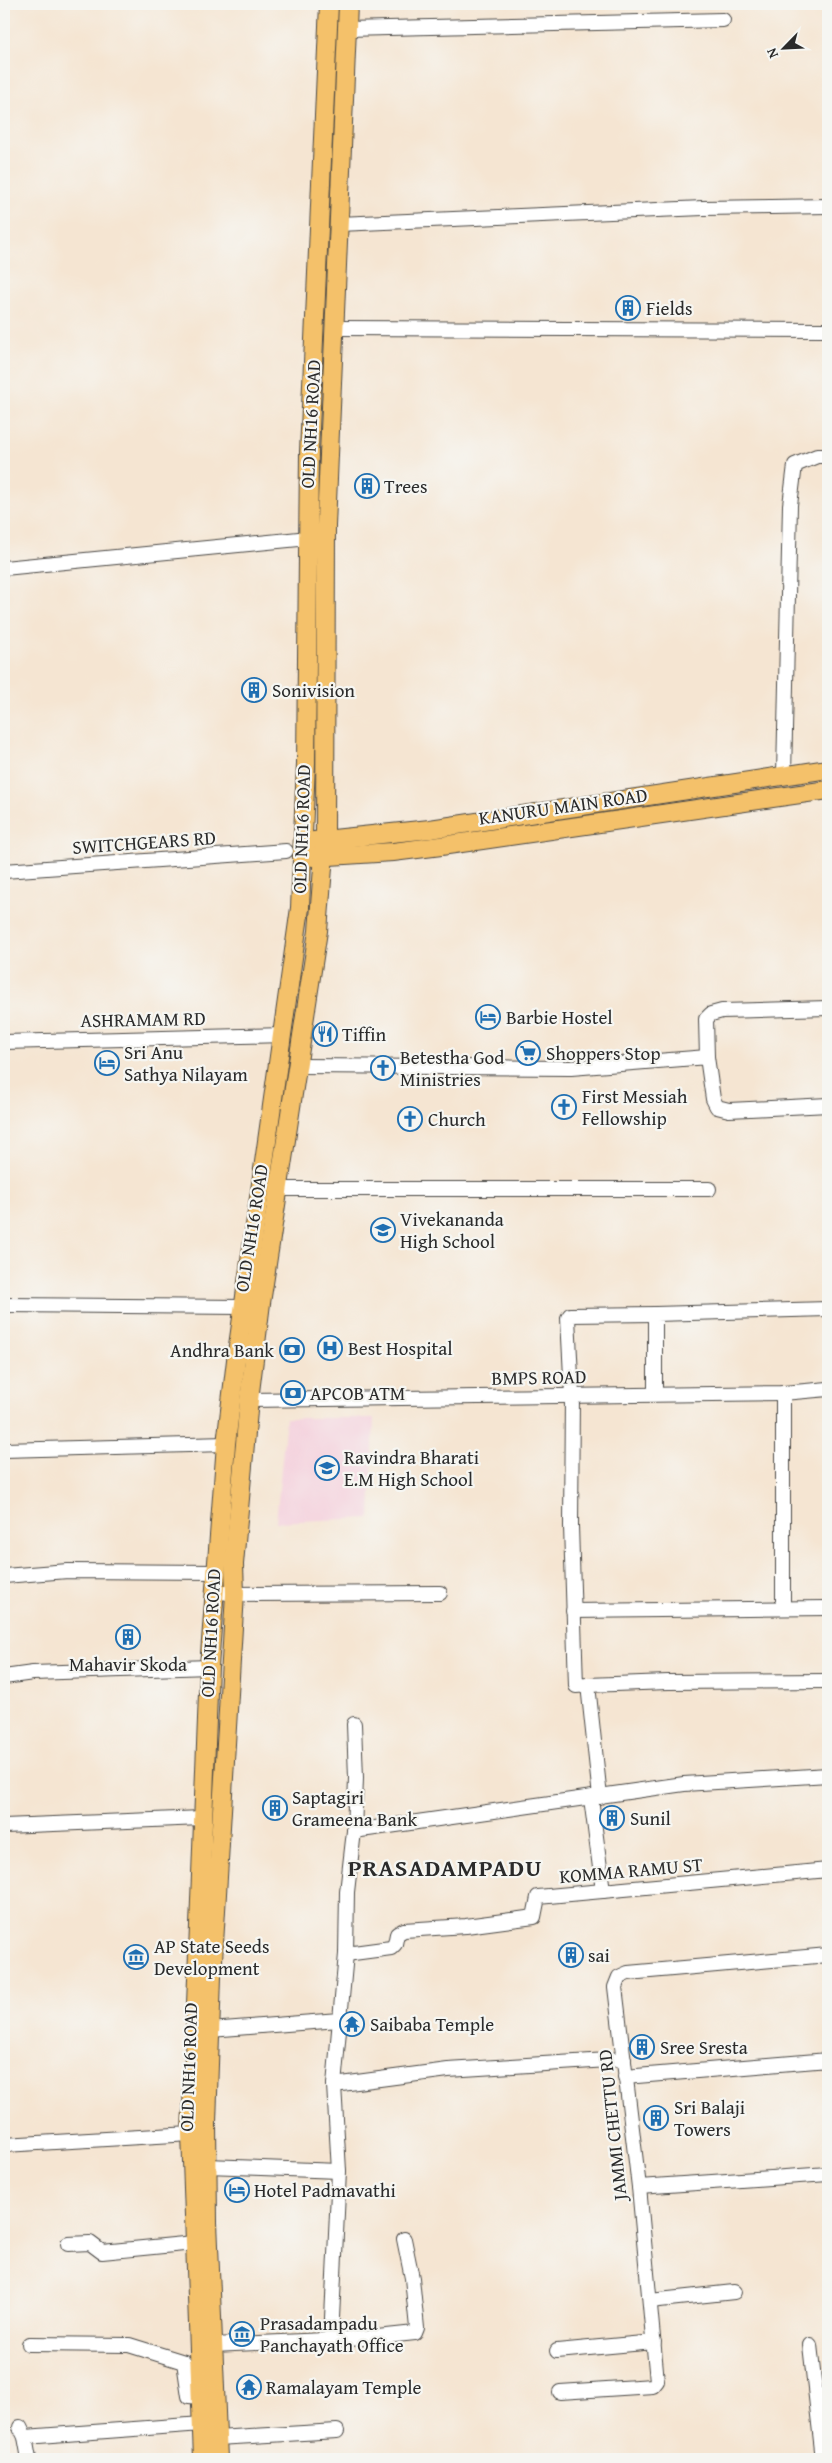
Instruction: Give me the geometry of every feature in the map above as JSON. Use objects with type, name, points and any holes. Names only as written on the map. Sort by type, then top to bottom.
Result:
[{"type":"main road","name":"OLD NH16 ROAD","points":[[203,2459],[191,2134],[209,1667],[226,1444],[243,1306],[300,908],[297,850],[309,538],[309,452],[329,4]]},
{"type":"main road","name":"OLD NH16 ROAD","points":[[218,2459],[212,2345],[208,2166],[210,2030],[235,1594],[234,1564],[250,1400],[278,1188],[299,1066],[318,931],[324,849],[326,526],[336,328],[348,4]]},
{"type":"main road","name":"KANURU MAIN ROAD","points":[[324,849],[430,829],[828,769]]},
{"type":"main road","name":"KANURU MAIN ROAD","points":[[297,850],[431,847],[828,790]]},
{"type":"street","points":[[346,29],[723,20]]},
{"type":"street","points":[[339,224],[703,208],[828,206]]},
{"type":"street","points":[[336,328],[828,330]]},
{"type":"street","points":[[784,775],[792,478],[795,465],[817,456],[828,456]]},
{"type":"street","points":[[4,568],[309,538]]},
{"type":"street","name":"SWITCHGEARS RD","points":[[4,871],[297,850]]},
{"type":"street","points":[[828,1008],[722,1011],[711,1014],[706,1019],[705,1027],[713,1099],[717,1107],[729,1110],[828,1104]]},
{"type":"street","name":"ASHRAMAM RD","points":[[4,1042],[283,1035]]},
{"type":"street","points":[[299,1066],[571,1068],[707,1057]]},
{"type":"street","points":[[278,1188],[709,1189]]},
{"type":"street","points":[[4,1305],[243,1306]]},
{"type":"street","points":[[828,1309],[570,1315],[568,1318],[572,1396],[573,1611],[576,1686],[668,1682],[828,1682]]},
{"type":"street","points":[[654,1314],[654,1394]]},
{"type":"street","name":"BMPS ROAD","points":[[250,1400],[783,1392],[828,1389]]},
{"type":"street","points":[[783,1392],[783,1608]]},
{"type":"street","points":[[4,1450],[226,1444]]},
{"type":"street","points":[[4,1576],[68,1571],[217,1572]]},
{"type":"street","points":[[215,1591],[235,1594],[440,1593]]},
{"type":"street","points":[[573,1611],[828,1608]]},
{"type":"street","points":[[4,1677],[33,1673],[209,1667]]},
{"type":"street","points":[[588,1685],[603,1891]]},
{"type":"street","points":[[332,2339],[339,2171],[334,2085],[346,1954],[347,1892],[354,1831],[356,1778],[354,1724]]},
{"type":"street","points":[[354,1831],[684,1784],[828,1775]]},
{"type":"street","points":[[4,1826],[202,1818]]},
{"type":"street","name":"KOMMA RAMU ST","points":[[346,1954],[391,1948],[396,1944],[396,1934],[404,1930],[466,1926],[534,1917],[538,1897],[828,1870]]},
{"type":"street","name":"JAMMI CHETTU RD","points":[[560,2392],[653,2386],[657,2381],[638,2187],[615,1987],[619,1977],[628,1973],[828,1955]]},
{"type":"street","points":[[210,2030],[339,2020]]},
{"type":"street","points":[[334,2085],[448,2070],[624,2059]]},
{"type":"street","points":[[626,2077],[828,2060]]},
{"type":"street","points":[[4,2145],[191,2134]]},
{"type":"street","points":[[208,2166],[339,2171]]},
{"type":"street","points":[[638,2187],[828,2174]]},
{"type":"street","points":[[212,2345],[415,2333],[418,2328],[415,2296],[404,2239]]},
{"type":"street","points":[[68,2244],[90,2243],[102,2252],[194,2243]]},
{"type":"street","points":[[650,2301],[734,2292]]},
{"type":"street","points":[[557,2351],[654,2342]]},
{"type":"street","points":[[30,2344],[129,2345],[156,2353],[184,2362],[189,2396],[200,2397]]},
{"type":"street","points":[[810,2345],[823,2459]]},
{"type":"street","points":[[29,2459],[22,2432],[202,2424]]},
{"type":"street","points":[[217,2438],[337,2431]]},
{"type":"shaded area","name":"Ravindra Bharati E.M High School","points":[[286,1418],[374,1418],[370,1518],[276,1522]]},
{"type":"place","name":"Fields","points":[[628,308]]},
{"type":"place","name":"Trees","points":[[367,486]]},
{"type":"place","name":"Sonivision","points":[[254,690]]},
{"type":"place","name":"Barbie Hostel","points":[[488,1017]]},
{"type":"place","name":"Tiffin","points":[[325,1034]]},
{"type":"place","name":"Shoppers Stop","points":[[528,1053]]},
{"type":"place","name":"Sri Anu Sathya Nilayam","points":[[107,1063]]},
{"type":"place","name":"Betestha God Ministries","points":[[383,1068]]},
{"type":"place","name":"First Messiah Fellowship","points":[[564,1107]]},
{"type":"place","name":"Church","points":[[410,1119]]},
{"type":"place","name":"Vivekananda High School","points":[[383,1230]]},
{"type":"place","name":"Best Hospital","points":[[330,1348]]},
{"type":"place","name":"Andhra Bank","points":[[292,1350]]},
{"type":"place","name":"APCOB ATM","points":[[293,1393]]},
{"type":"place","name":"Ravindra Bharati E.M High School","points":[[327,1468]]},
{"type":"place","name":"Mahavir Skoda","points":[[128,1637]]},
{"type":"place","name":"Saptagiri Grameena Bank","points":[[275,1808]]},
{"type":"place","name":"Sunil","points":[[612,1818]]},
{"type":"place","name":"sai","points":[[571,1955]]},
{"type":"place","name":"AP State Seeds Development","points":[[136,1957]]},
{"type":"place","name":"Saibaba Temple","points":[[352,2024]]},
{"type":"place","name":"Sree Sresta","points":[[642,2047]]},
{"type":"place","name":"Sri Balaji Towers","points":[[656,2118]]},
{"type":"place","name":"Hotel Padmavathi","points":[[237,2190]]},
{"type":"place","name":"Prasadampadu Panchayath Office","points":[[242,2334]]},
{"type":"place","name":"Ramalayam Temple","points":[[249,2387]]},
{"type":"district","name":"PRASADAMPADU","points":[[445,1867]]}]
